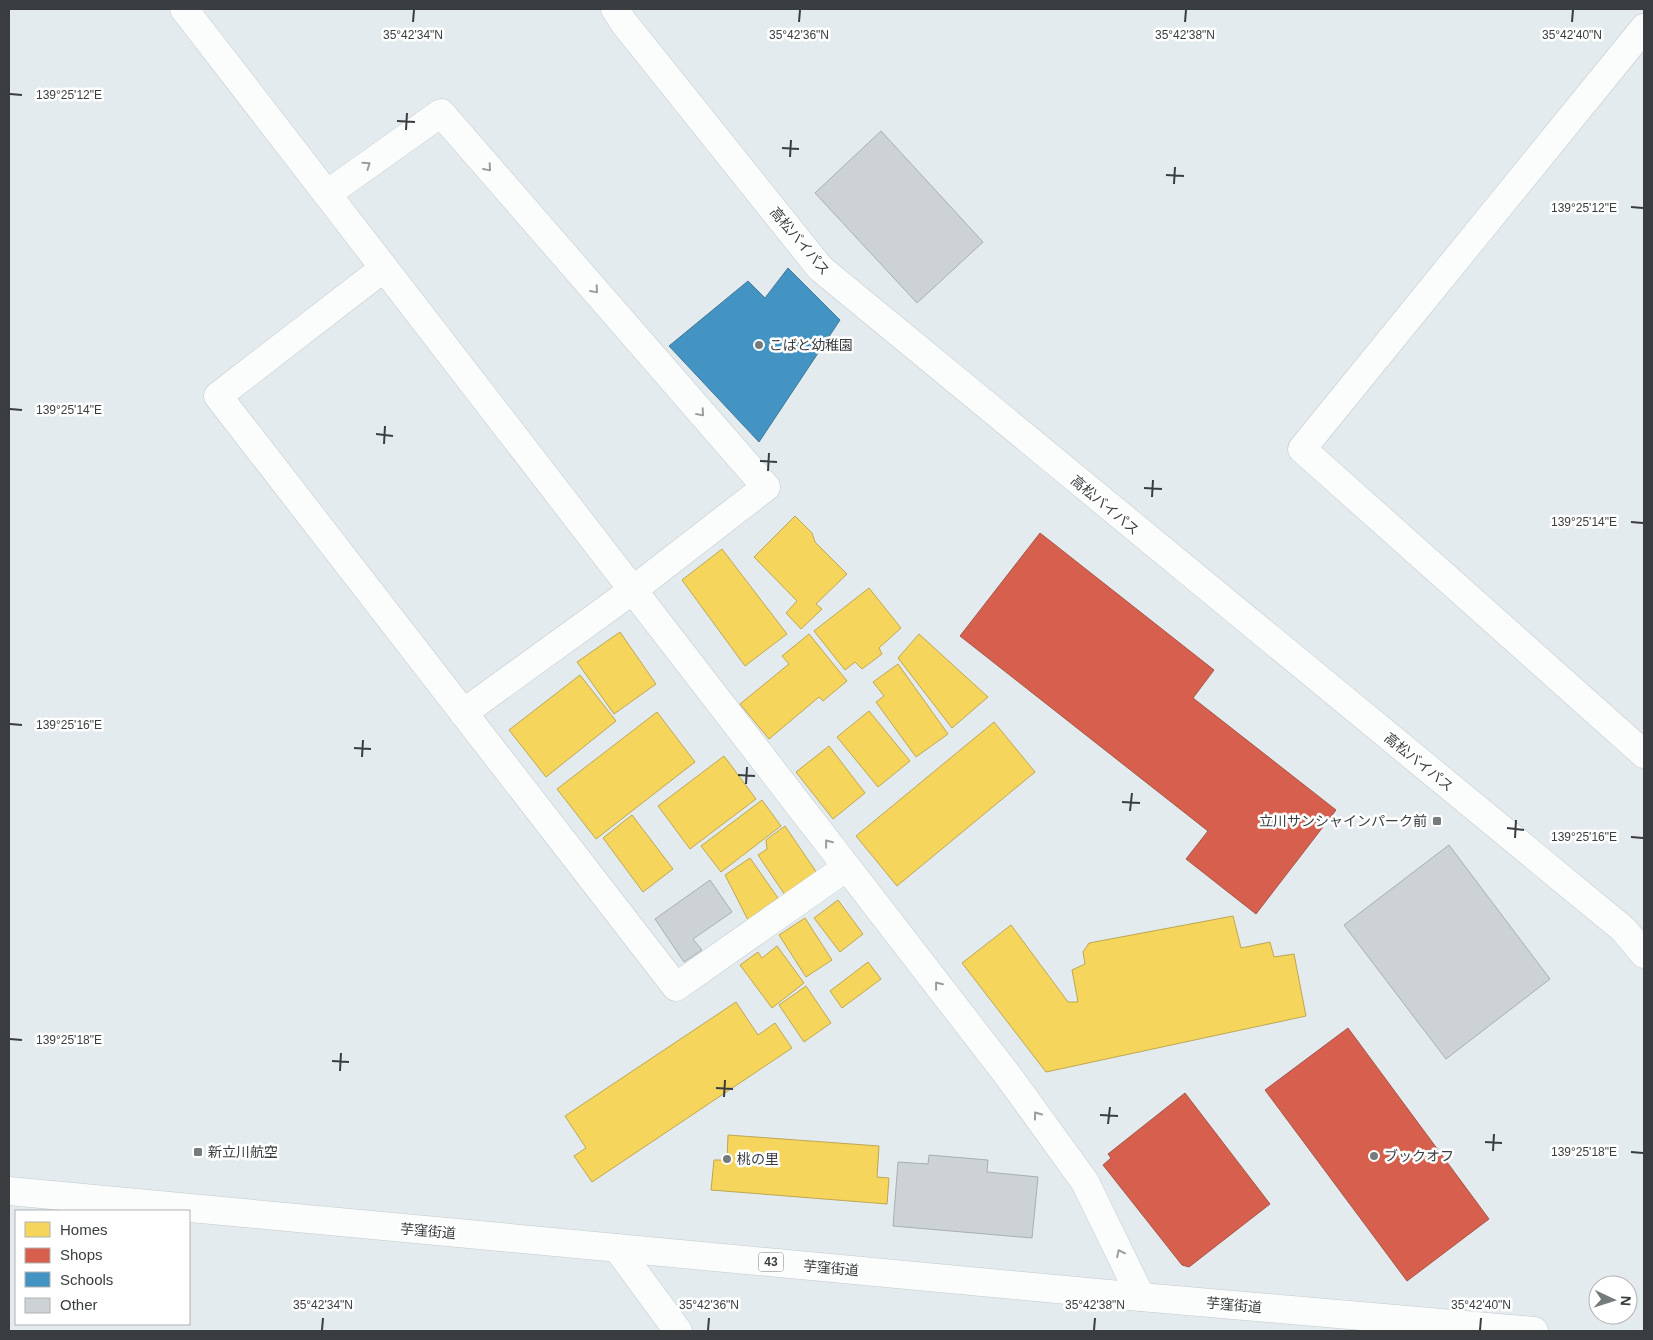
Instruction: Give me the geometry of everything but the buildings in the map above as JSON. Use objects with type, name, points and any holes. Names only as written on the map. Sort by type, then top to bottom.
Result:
[{"type":"street","points":[[184,9],[1009,1077],[1085,1182],[1141,1297]]},
{"type":"street","name":"高松バイパス","points":[[615,9],[624,23],[820,268],[1623,929],[1644,954]]},
{"type":"street","points":[[1644,28],[1302,449],[1644,754]]},
{"type":"street","points":[[327,194],[440,113],[766,488],[633,590],[463,714]]},
{"type":"street","points":[[384,268],[218,396],[463,714],[676,987],[847,867]]},
{"type":"street","name":"芋窪街道","points":[[9,1191],[1486,1329],[1534,1331]]},
{"type":"street","points":[[617,1248],[678,1331]]},
{"type":"place","name":"こばと幼稚園","points":[[759,345]]},
{"type":"place","name":"立川サンシャインパーク前","points":[[1437,821]]},
{"type":"place","name":"新立川航空","points":[[198,1152]]},
{"type":"place","name":"ブックオフ","points":[[1374,1156]]},
{"type":"place","name":"桃の里","points":[[727,1159]]}]
